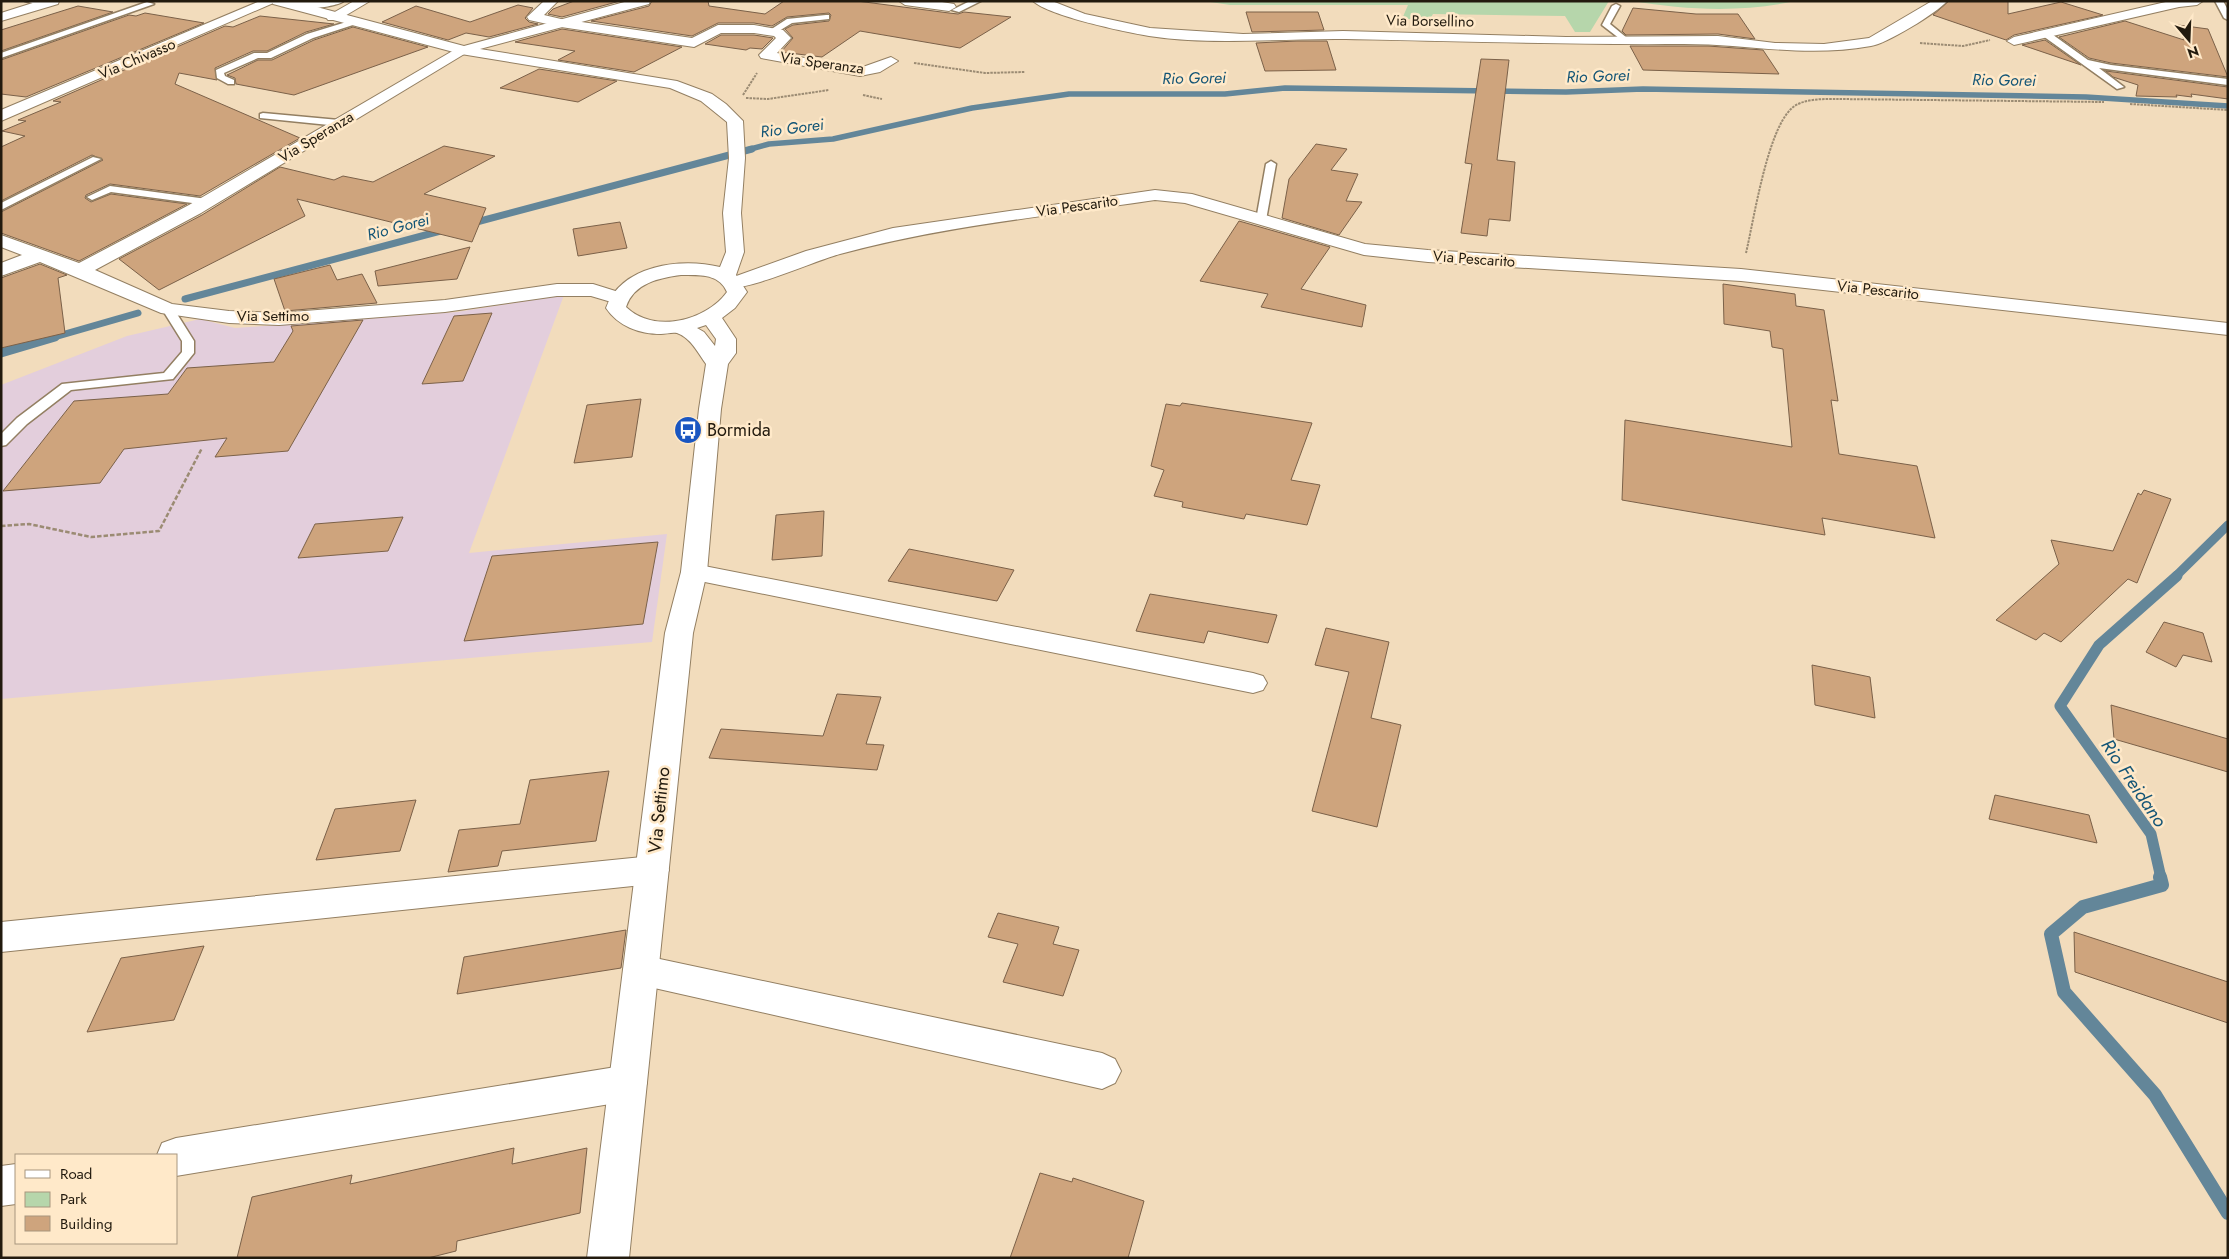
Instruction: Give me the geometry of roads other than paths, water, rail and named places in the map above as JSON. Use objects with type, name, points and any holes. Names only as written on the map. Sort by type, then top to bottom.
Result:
[{"type":"street","name":"Via Chivasso","points":[[1,116],[272,1]]},
{"type":"street","points":[[278,1],[461,50],[672,84],[702,94],[721,106],[735,121],[737,140],[732,213],[735,252],[731,287],[698,269],[663,272],[633,283],[618,298]]},
{"type":"street","points":[[295,6],[338,1]]},
{"type":"street","points":[[333,17],[364,1]]},
{"type":"street","name":"Via Speranza","points":[[552,1],[534,17],[694,44],[718,29],[754,29],[778,33],[784,38],[766,55],[860,72],[875,70],[891,61]]},
{"type":"street","name":"Via Speranza","points":[[80,270],[207,202],[461,50],[644,1]]},
{"type":"street","points":[[905,1],[952,8]]},
{"type":"street","name":"Via Borsellino","points":[[1039,1],[1081,18],[1150,32],[1243,38],[1343,35],[1718,40],[1775,47],[1824,48],[1872,42],[1941,1]]},
{"type":"street","points":[[2014,41],[2179,3],[2197,1]]},
{"type":"street","points":[[1,17],[48,3]]},
{"type":"street","name":"Via Pescarito","points":[[618,298],[616,308],[621,316],[633,323],[647,326],[679,326],[711,317],[731,287],[813,255],[894,234],[1155,195],[1186,198],[1364,249],[1485,260],[1741,275],[2228,329]]},
{"type":"street","points":[[698,269],[733,238]]},
{"type":"street","name":"Via Settimo","points":[[1,241],[80,270],[168,309],[229,317],[279,319],[445,306],[556,290],[587,282],[633,283]]},
{"type":"street","points":[[1,270],[40,255]]},
{"type":"street","name":"Via Settimo","points":[[556,290],[593,290],[618,298]]},
{"type":"street","name":"Via Settimo","points":[[608,1258],[679,633],[694,572],[710,409],[717,364],[725,353],[726,339],[711,317]]},
{"type":"street","points":[[679,326],[697,336],[717,364]]},
{"type":"street","points":[[694,572],[1253,683]]},
{"type":"street","points":[[1,937],[652,870]]},
{"type":"street","points":[[641,970],[1102,1071]]},
{"type":"street","points":[[178,1157],[628,1083]]},
{"type":"street","points":[[1,1186],[15,1184]]},
{"type":"lane","points":[[29,1],[48,3]]},
{"type":"lane","points":[[952,8],[977,1]]},
{"type":"lane","points":[[2219,1],[2228,18]]},
{"type":"lane","points":[[1,56],[150,4]]},
{"type":"lane","points":[[1616,6],[1606,24],[1624,40]]},
{"type":"lane","points":[[771,32],[790,21],[826,17]]},
{"type":"lane","points":[[231,82],[221,78],[219,72],[257,55],[268,56],[310,36],[353,22]]},
{"type":"lane","points":[[2046,34],[2120,86]]},
{"type":"lane","points":[[2085,62],[2111,68],[2228,82]]},
{"type":"lane","points":[[263,116],[339,123]]},
{"type":"lane","points":[[1,207],[96,159]]},
{"type":"lane","points":[[1261,220],[1271,164]]},
{"type":"lane","points":[[92,197],[110,189],[207,202]]},
{"type":"lane","points":[[1,442],[22,421],[67,387],[168,376],[188,353],[188,341],[168,309]]},
{"type":"waterway","name":"Rio Gorei","points":[[747,150],[769,144],[833,139],[972,108],[1069,94],[1225,94],[1285,88],[1566,92],[1643,89],[2086,97],[2228,106]]},
{"type":"waterway","name":"Rio Gorei","points":[[469,224],[752,149]]},
{"type":"waterway","name":"Rio Gorei","points":[[185,299],[448,229]]},
{"type":"waterway","points":[[51,338],[138,313]]},
{"type":"waterway","points":[[1,353],[55,337]]},
{"type":"waterway","name":"Rio Freidano","points":[[2175,577],[2228,525]]},
{"type":"waterway","name":"Rio Freidano","points":[[2161,878],[2151,834],[2060,706],[2099,645],[2177,576]]},
{"type":"waterway","name":"Rio Freidano","points":[[2160,877],[2162,885],[2083,907],[2051,934],[2064,992],[2155,1095],[2228,1213]]},
{"type":"place","name":"Bormida","points":[[688,430]]}]
